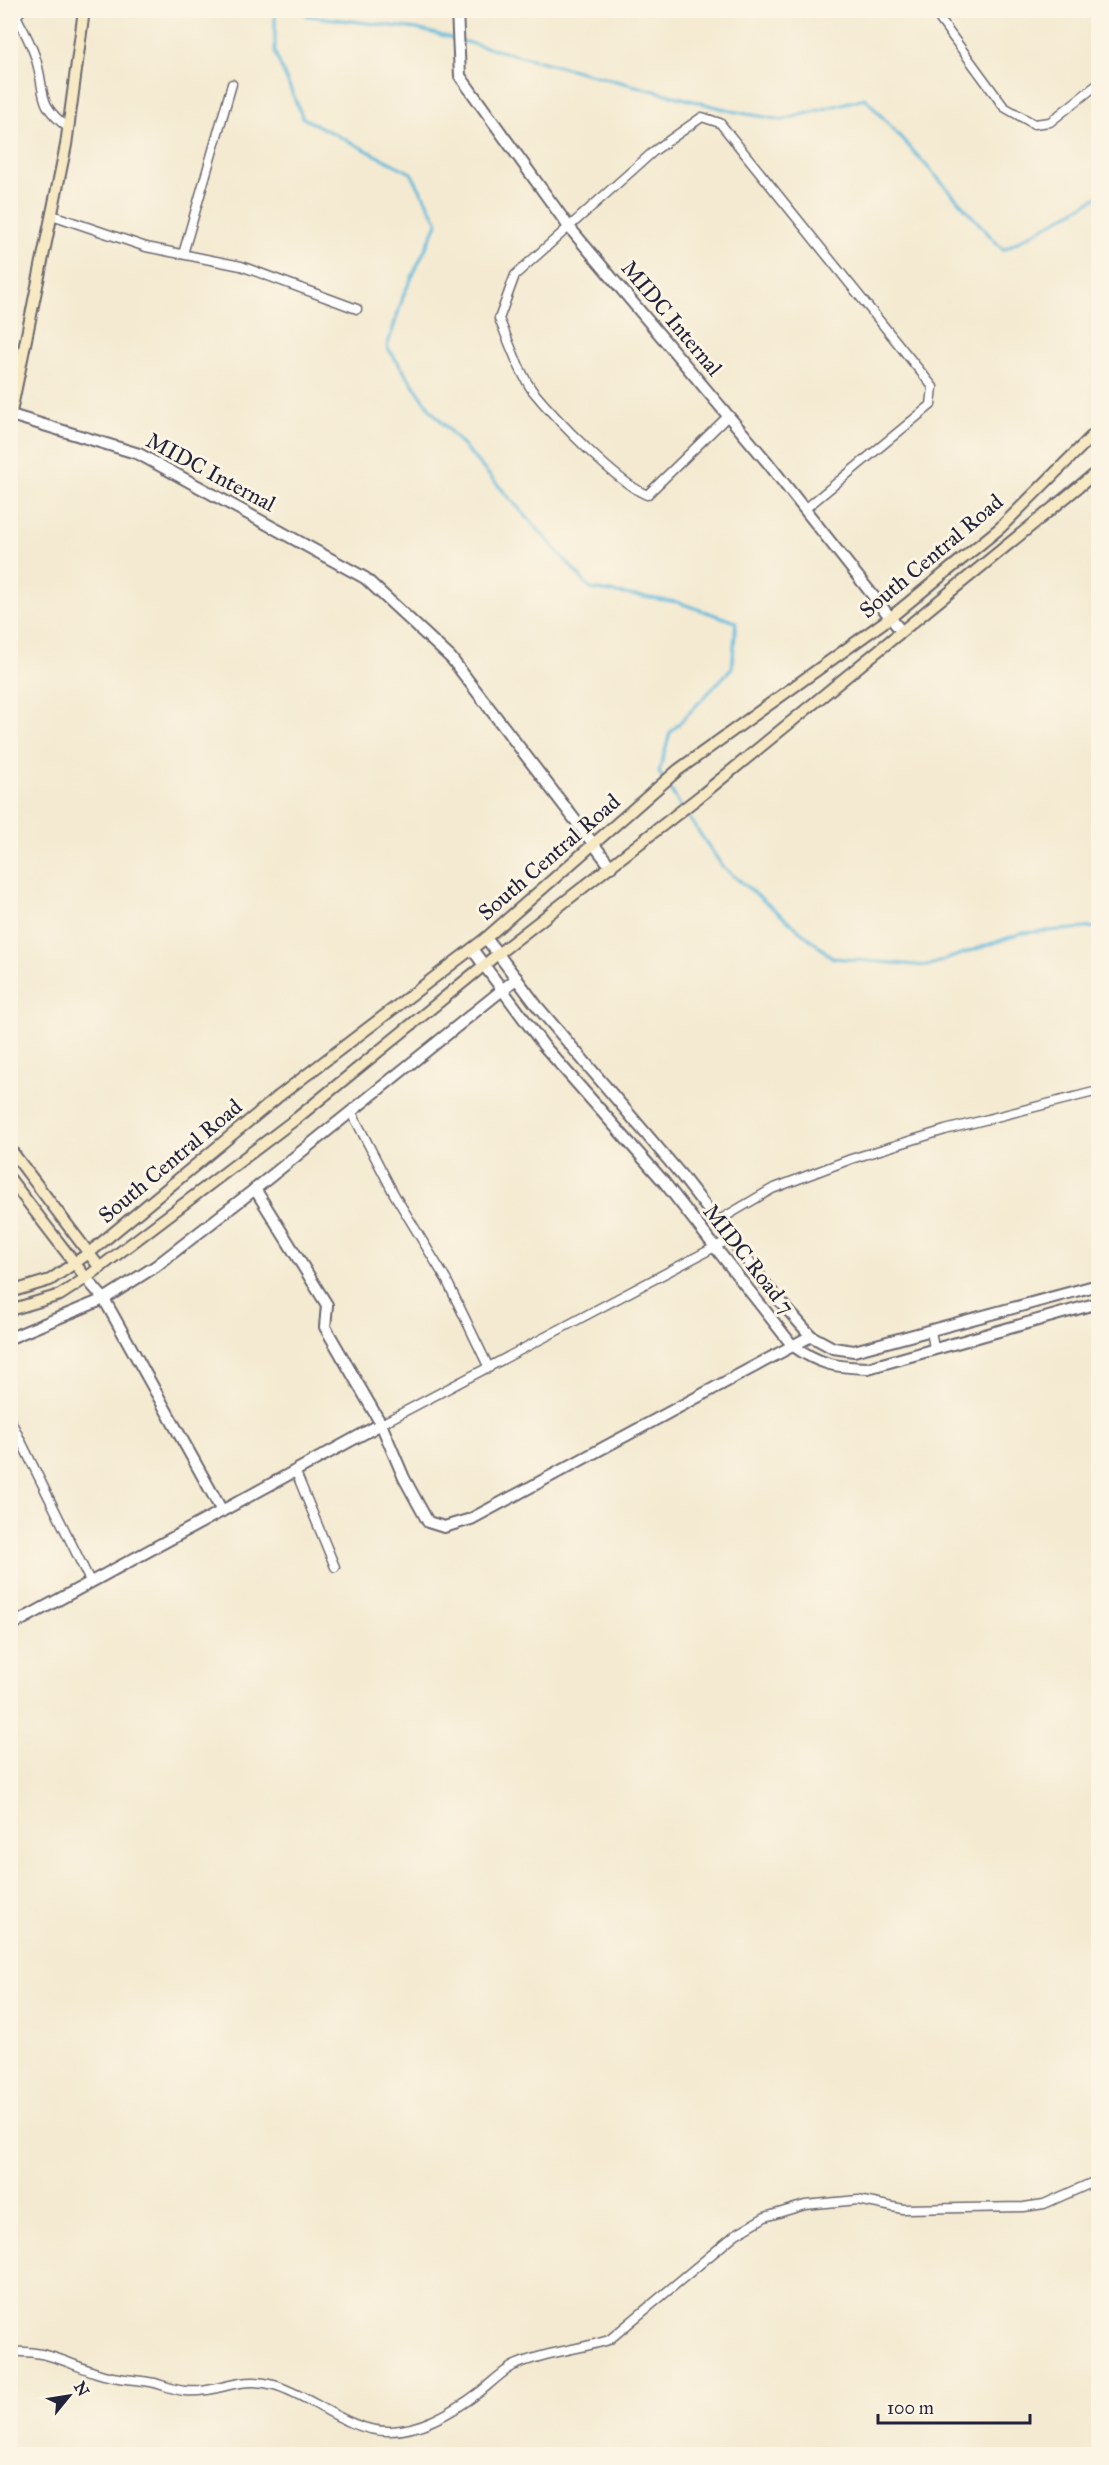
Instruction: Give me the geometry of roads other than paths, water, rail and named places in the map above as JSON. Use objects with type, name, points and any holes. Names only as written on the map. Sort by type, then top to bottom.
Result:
[{"type":"main road","name":"MIDC Internal","points":[[11,416],[68,128],[84,10]]},
{"type":"main road","name":"South Central Road","points":[[10,1292],[50,1280],[89,1253],[279,1096],[486,938],[665,782],[891,617],[1000,528],[1098,430]]},
{"type":"main road","name":"South Central Road","points":[[10,1310],[60,1295],[86,1278],[297,1118],[499,953],[611,867],[1098,471]]},
{"type":"main road","points":[[10,1149],[100,1268]]},
{"type":"main road","points":[[10,1179],[86,1278]]},
{"type":"street","name":"MIDC Internal","points":[[457,11],[460,76],[570,226],[805,509],[901,631]]},
{"type":"street","points":[[935,11],[1004,107],[1034,124],[1050,122],[1098,84]]},
{"type":"street","points":[[16,16],[30,42],[38,64],[42,96],[46,105],[52,114],[68,128]]},
{"type":"street","points":[[183,254],[232,84]]},
{"type":"street","points":[[728,416],[647,495],[632,489],[595,455],[531,388],[499,319],[515,275],[654,151],[702,117],[720,123],[933,387],[931,405],[805,509]]},
{"type":"street","points":[[52,215],[146,247],[241,266],[357,309]]},
{"type":"street","name":"MIDC Internal","points":[[11,416],[139,454],[365,578],[451,658],[611,867]]},
{"type":"street","name":"MIDC Road 7","points":[[486,938],[537,1006],[682,1176],[771,1292],[811,1335],[833,1348],[854,1351],[1098,1285]]},
{"type":"street","name":"MIDC Road 7","points":[[472,949],[544,1046],[664,1182],[792,1345],[809,1357],[832,1367],[868,1368],[1098,1303]]},
{"type":"street","points":[[10,1338],[104,1299],[156,1266],[352,1113],[517,978]]},
{"type":"street","points":[[716,1222],[772,1189],[851,1159],[945,1130],[1098,1091]]},
{"type":"street","points":[[352,1113],[394,1194],[447,1281],[489,1368]]},
{"type":"street","points":[[255,1189],[327,1305],[325,1327],[381,1424],[404,1478],[428,1522],[444,1527],[471,1519],[811,1335]]},
{"type":"street","points":[[10,1626],[295,1470],[730,1239]]},
{"type":"street","points":[[86,1278],[104,1299],[222,1511]]},
{"type":"street","points":[[931,1331],[934,1348]]},
{"type":"street","points":[[10,1419],[90,1581]]},
{"type":"street","points":[[295,1470],[335,1568]]},
{"type":"street","points":[[10,2352],[35,2351],[119,2380],[152,2383],[184,2391],[204,2391],[235,2382],[256,2380],[277,2385],[372,2429],[402,2430],[430,2422],[461,2406],[510,2368],[531,2358],[584,2348],[609,2340],[736,2234],[765,2217],[805,2205],[858,2200],[903,2209],[1024,2207],[1044,2204],[1098,2180]]},
{"type":"waterway","points":[[275,10],[275,53],[303,118],[411,173],[438,222],[404,294],[387,347],[431,410],[591,589],[677,602],[736,622],[732,668],[670,733],[659,772],[663,779]]},
{"type":"waterway","points":[[300,10],[308,16],[417,29],[456,39]]},
{"type":"waterway","points":[[462,41],[736,112],[782,120],[865,98],[1003,250],[1098,197]]},
{"type":"waterway","points":[[667,784],[681,807]]},
{"type":"waterway","points":[[685,812],[723,867],[833,958],[927,966],[1022,933],[1098,927]]}]
